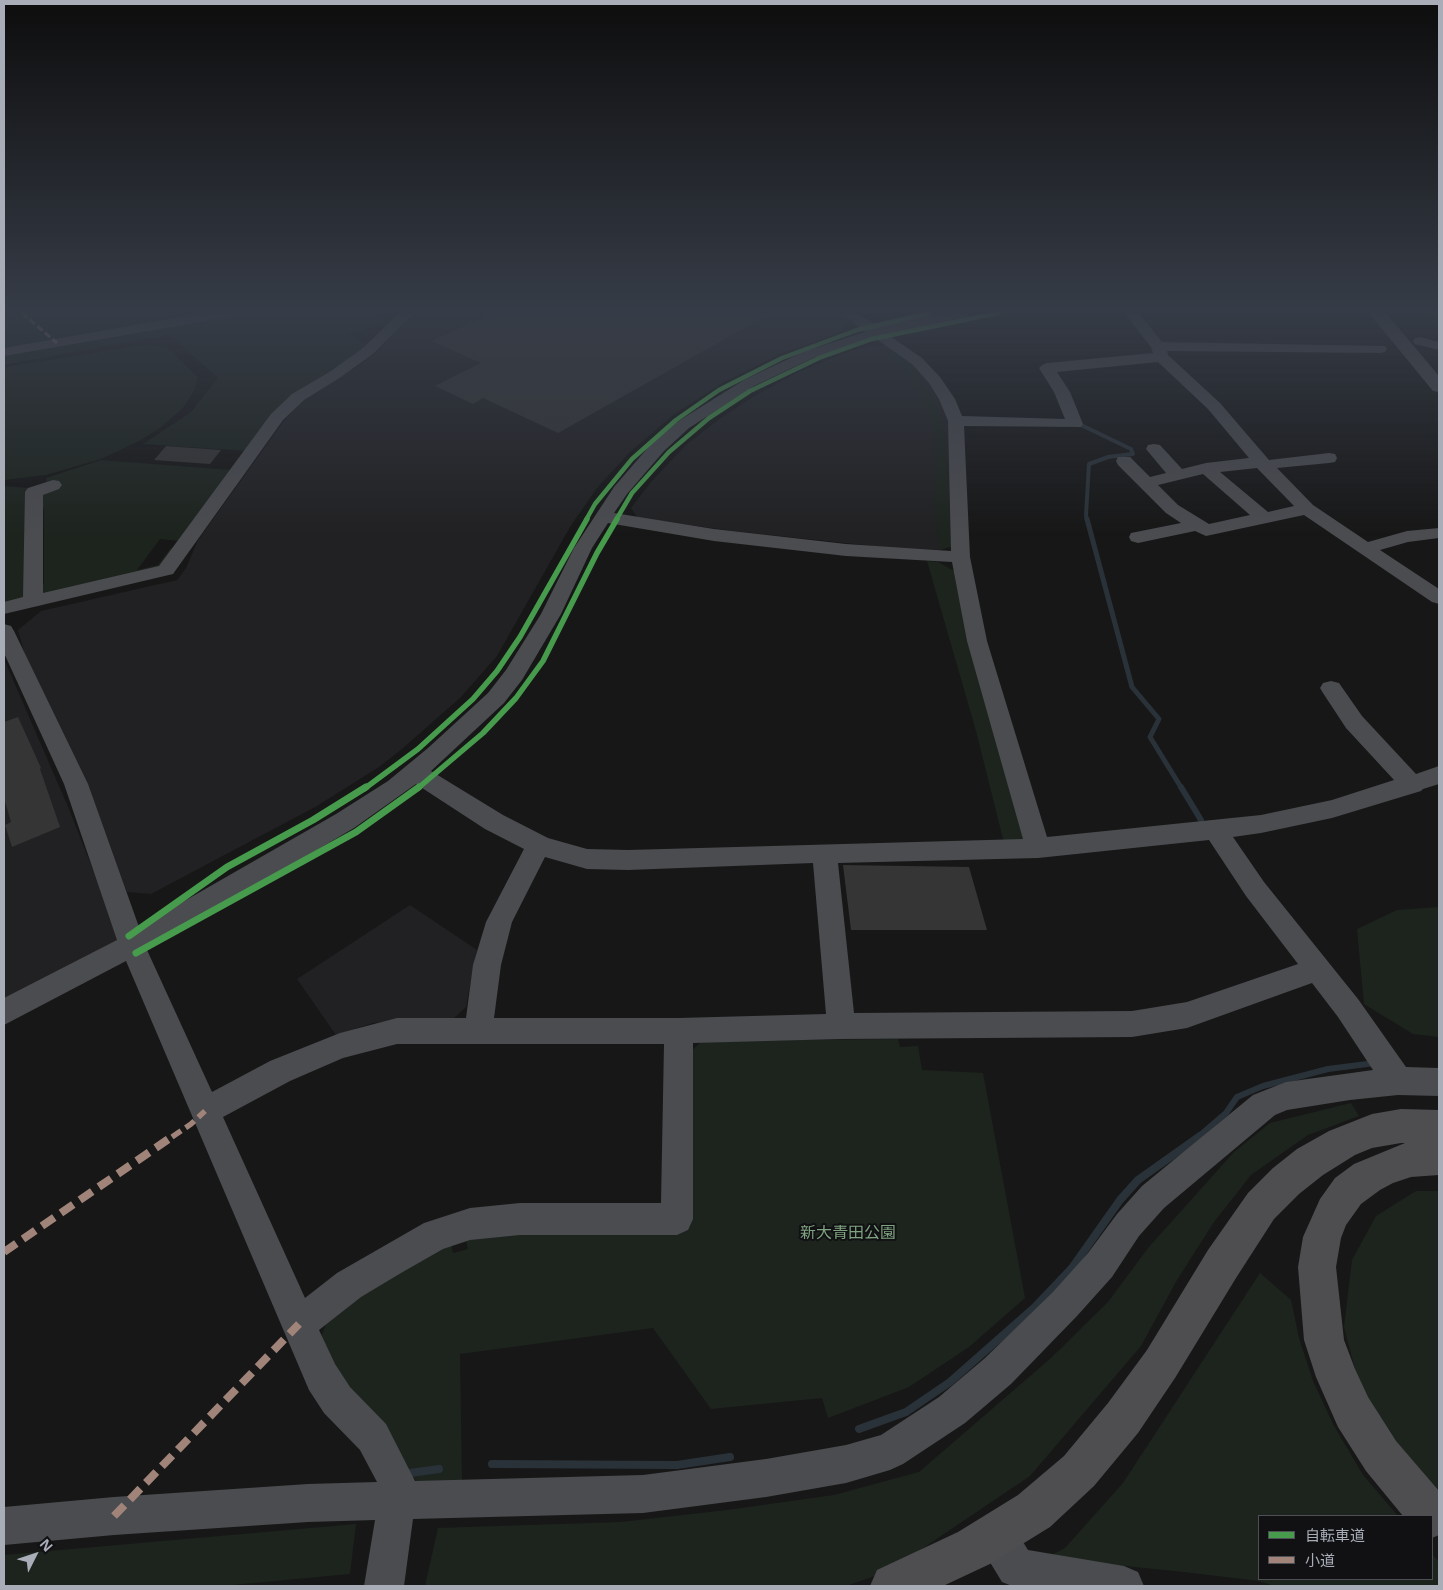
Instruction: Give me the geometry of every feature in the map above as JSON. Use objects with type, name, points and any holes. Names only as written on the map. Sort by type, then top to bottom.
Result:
[{"type":"highway","points":[[893,1586],[974,1548],[996,1535],[1034,1511],[1080,1471],[1124,1418],[1161,1364],[1222,1264],[1261,1206],[1286,1181],[1310,1162],[1342,1143],[1372,1131],[1401,1126],[1439,1127]]},
{"type":"highway","points":[[1431,1515],[1381,1456],[1349,1404],[1337,1378],[1324,1340],[1317,1267],[1322,1237],[1333,1212],[1348,1192],[1367,1177],[1385,1168],[1411,1159],[1439,1157]]},
{"type":"street","points":[[4,608],[166,570],[277,417],[298,397],[314,387]]},
{"type":"street","points":[[4,1012],[132,945],[345,821],[415,772],[468,726],[496,698],[514,675],[551,614],[582,548],[635,472],[658,447],[684,425],[741,387]]},
{"type":"street","points":[[940,387],[947,399],[956,421],[960,557],[977,641],[1038,848]]},
{"type":"street","points":[[956,421],[1075,424],[1059,387]]},
{"type":"street","points":[[1196,387],[1263,464],[1308,509],[1439,598]]},
{"type":"street","points":[[1154,449],[1178,475]]},
{"type":"street","points":[[1146,483],[1206,468],[1329,458]]},
{"type":"street","points":[[1124,460],[1172,509],[1206,530],[1308,509]]},
{"type":"street","points":[[1206,468],[1264,518]]},
{"type":"street","points":[[33,601],[34,492],[53,485]]},
{"type":"street","points":[[603,517],[714,535],[846,550],[960,557]]},
{"type":"street","points":[[1138,537],[1197,525]]},
{"type":"street","points":[[1366,548],[1407,537],[1439,533]]},
{"type":"street","points":[[4,631],[76,784],[132,945],[273,1269],[327,1385],[337,1400],[373,1437],[397,1482],[397,1500],[387,1571]]},
{"type":"street","points":[[1331,688],[1354,722],[1413,784]]},
{"type":"street","points":[[415,772],[494,822],[539,845],[566,854],[608,860],[1038,848],[1217,830],[1261,824],[1332,809],[1439,775]]},
{"type":"street","points":[[1217,830],[1222,841],[1255,889],[1348,1008],[1398,1081]]},
{"type":"street","points":[[478,1030],[487,965],[499,922],[539,845]]},
{"type":"street","points":[[825,853],[841,1026]]},
{"type":"street","points":[[205,1111],[280,1071],[340,1046],[397,1031],[679,1031],[841,1026],[1132,1024],[1187,1015],[1317,969]]},
{"type":"street","points":[[299,1324],[349,1284],[436,1236],[470,1224],[520,1219],[677,1219],[679,1031]]},
{"type":"street","points":[[4,1526],[114,1516],[308,1503],[643,1494],[766,1478],[846,1464],[890,1450],[952,1410],[998,1371],[1065,1304],[1100,1265],[1128,1224],[1153,1197],[1264,1105],[1286,1096],[1350,1086],[1398,1081],[1439,1082]]},
{"type":"street","points":[[996,1535],[1016,1568],[1124,1586]]},
{"type":"shaded area","points":[[323,387],[716,387],[673,415],[629,453],[597,488],[570,527],[497,656],[461,697],[402,749],[379,767],[317,806],[151,894],[127,892],[83,780],[25,655],[18,630],[41,611],[177,580],[186,568],[198,540],[283,422],[298,405]]},
{"type":"shaded area","points":[[771,387],[932,387],[939,398],[949,424],[954,544],[940,550],[892,548],[733,531],[638,518],[631,508],[651,482],[685,446],[718,420]]},
{"type":"shaded area","points":[[4,659],[69,809],[121,941],[4,1002]]},
{"type":"shaded area","points":[[410,905],[477,950],[466,1007],[453,1019],[414,1019],[373,1023],[336,1035],[297,979]]},
{"type":"green space","points":[[4,387],[195,387],[183,408],[160,428],[139,441],[101,459],[46,475],[4,480]]},
{"type":"green space","points":[[211,387],[320,387],[246,451],[143,444],[191,412]]},
{"type":"green space","points":[[914,387],[925,387],[939,409],[945,437],[951,547],[939,549],[934,502],[935,436],[927,409]]},
{"type":"green space","points":[[101,460],[231,470],[181,541],[160,539],[137,570],[158,565],[170,549],[174,548],[162,569],[42,597],[42,585],[44,584],[44,510],[40,501],[47,483],[46,478]]},
{"type":"green space","points":[[4,486],[28,488],[27,599],[4,604]]},
{"type":"green space","points":[[927,561],[938,562],[956,572],[1024,839],[1005,847],[976,731]]},
{"type":"green space","points":[[1439,907],[1439,1037],[1413,1034],[1364,1004],[1357,929],[1397,910]]},
{"type":"green space","name":"新大青田公園","points":[[898,1039],[900,1047],[918,1046],[922,1070],[983,1073],[1025,1298],[969,1347],[909,1387],[828,1418],[822,1398],[711,1409],[653,1328],[460,1354],[462,1484],[418,1482],[402,1467],[340,1374],[321,1338],[328,1317],[384,1276],[451,1244],[453,1253],[468,1249],[466,1240],[500,1235],[687,1231],[689,1053],[702,1041]]},
{"type":"green space","points":[[1351,1103],[1359,1116],[1308,1135],[1251,1175],[1214,1222],[1177,1280],[1141,1346],[1030,1476],[889,1571],[846,1586],[425,1586],[438,1528],[621,1522],[727,1510],[834,1495],[919,1472],[1051,1358],[1108,1302],[1148,1248],[1234,1152],[1270,1123]]},
{"type":"green space","points":[[1416,1191],[1439,1191],[1439,1507],[1365,1407],[1344,1327],[1352,1260],[1376,1216]]},
{"type":"green space","points":[[1260,1273],[1291,1300],[1299,1338],[1313,1381],[1333,1424],[1363,1475],[1397,1515],[1258,1515],[1258,1580],[1433,1580],[1433,1555],[1439,1562],[1439,1586],[1275,1586],[1259,1581],[1046,1558],[1065,1548],[1123,1483]]},
{"type":"green space","points":[[356,1524],[350,1574],[221,1586],[4,1586],[4,1555]]},
{"type":"building","points":[[438,387],[639,387],[558,433],[483,398],[473,404]]},
{"type":"building","points":[[166,446],[221,450],[210,464],[154,460]]},
{"type":"building","points":[[18,717],[41,768],[60,827],[12,847],[5,825],[11,822],[4,798],[4,722]]},
{"type":"building","points":[[843,865],[969,867],[987,930],[851,930]]},
{"type":"waterway","points":[[1077,423],[1131,449],[1133,454],[1108,457],[1089,464],[1087,520]]},
{"type":"waterway","points":[[1087,519],[1132,687],[1159,719],[1150,737],[1182,789]]},
{"type":"waterway","points":[[1181,787],[1201,820]]},
{"type":"waterway","points":[[1198,1137],[1226,1113],[1237,1097],[1263,1086],[1328,1069],[1375,1063]]},
{"type":"waterway","points":[[859,1429],[906,1412],[950,1382],[1035,1307],[1072,1268],[1120,1200],[1138,1180],[1200,1136]]},
{"type":"waterway","points":[[492,1464],[677,1465],[730,1457]]},
{"type":"waterway","points":[[410,1473],[439,1469]]},
{"type":"marked path","points":[[4,1252],[191,1124],[205,1111]]},
{"type":"marked path","points":[[114,1516],[299,1324]]},
{"type":"cycle path","points":[[129,936],[227,867],[313,820],[379,779],[418,749],[473,699],[497,671],[520,637],[595,504],[632,459],[676,420],[725,387]]},
{"type":"cycle path","points":[[136,953],[356,832],[428,781],[483,733],[516,698],[543,661],[597,553],[632,493],[669,452],[709,418],[758,387]]}]
